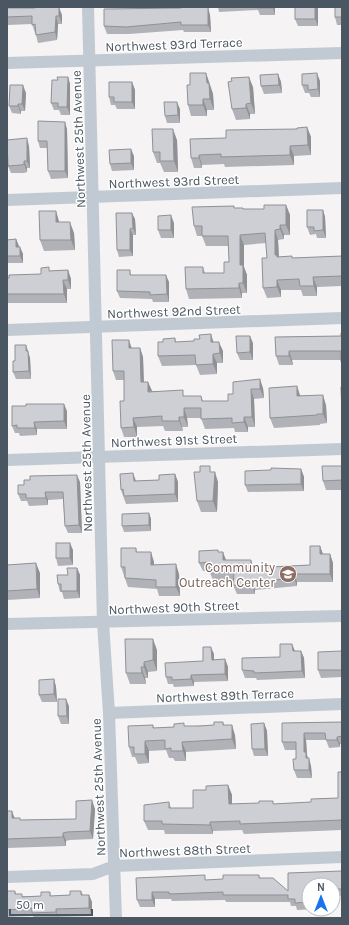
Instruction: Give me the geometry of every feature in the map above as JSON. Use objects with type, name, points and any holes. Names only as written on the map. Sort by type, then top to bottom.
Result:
[{"type":"street","name":"Northwest 25th Avenue","points":[[88,7],[101,457],[103,623],[109,713],[116,918]]},
{"type":"street","name":"Northwest 93rd Terrace","points":[[7,63],[342,53]]},
{"type":"street","name":"Northwest 93rd Street","points":[[7,200],[342,188]]},
{"type":"street","name":"Northwest 92nd Street","points":[[7,330],[97,328],[342,318]]},
{"type":"street","name":"Northwest 91st Street","points":[[7,460],[342,449]]},
{"type":"street","name":"Northwest 90th Street","points":[[7,624],[103,623],[342,616]]},
{"type":"street","name":"Northwest 89th Terrace","points":[[109,713],[342,704]]},
{"type":"street","name":"Northwest 88th Street","points":[[7,877],[93,874],[114,866],[342,857]]},
{"type":"building","points":[[59,7],[59,16],[56,16],[55,32],[36,35],[35,24],[32,25],[32,16],[7,17],[7,8]]},
{"type":"building","points":[[208,7],[208,25],[181,25],[181,22],[126,27],[104,26],[104,9]]},
{"type":"building","points":[[273,7],[273,8],[258,8]]},
{"type":"building","points":[[295,7],[315,7],[315,19],[295,19]]},
{"type":"building","points":[[335,7],[342,7],[342,17],[335,17]]},
{"type":"building","points":[[190,73],[206,73],[207,83],[209,83],[210,99],[203,99],[203,105],[188,105],[187,85],[190,85]]},
{"type":"building","points":[[317,73],[318,89],[308,90],[308,85],[302,85],[302,74]]},
{"type":"building","points":[[278,74],[279,85],[261,86],[260,75]]},
{"type":"building","points":[[57,77],[68,77],[67,107],[58,107],[58,103],[51,103],[52,80],[58,80]]},
{"type":"building","points":[[249,77],[251,103],[246,104],[246,108],[232,109],[228,82],[232,81],[231,78]]},
{"type":"building","points":[[109,82],[132,82],[132,102],[114,102],[114,97],[109,97]]},
{"type":"building","points":[[10,85],[23,85],[22,104],[18,104],[18,106],[9,106]]},
{"type":"building","points":[[164,102],[177,102],[178,115],[165,116]]},
{"type":"building","points":[[38,121],[65,122],[65,171],[48,171],[47,141],[38,141]]},
{"type":"building","points":[[307,127],[308,145],[290,146],[290,155],[221,157],[221,154],[199,155],[199,158],[191,158],[190,139],[226,138],[226,130],[297,129]]},
{"type":"building","points":[[152,129],[173,129],[174,161],[160,161],[160,152],[153,152]]},
{"type":"building","points":[[27,138],[27,161],[24,161],[24,164],[21,165],[8,166],[7,140]]},
{"type":"building","points":[[131,149],[131,163],[110,164],[109,150]]},
{"type":"building","points":[[264,205],[286,205],[286,225],[280,225],[280,229],[275,230],[275,255],[277,255],[277,257],[292,256],[292,258],[342,256],[342,276],[313,277],[314,286],[300,286],[299,279],[277,280],[277,287],[263,288],[262,258],[267,258],[265,233],[240,235],[240,265],[243,265],[243,283],[239,283],[239,288],[186,289],[185,267],[203,267],[203,273],[224,273],[224,262],[229,262],[228,236],[202,236],[202,226],[194,226],[192,207],[234,206],[234,208],[243,209],[264,209]]},
{"type":"building","points":[[307,210],[323,210],[323,230],[314,231],[314,227],[307,227]]},
{"type":"building","points":[[39,211],[56,211],[56,222],[70,222],[71,240],[40,240]]},
{"type":"building","points":[[116,213],[132,213],[133,228],[130,229],[130,250],[117,250]]},
{"type":"building","points":[[171,215],[171,230],[158,230],[158,216]]},
{"type":"building","points":[[16,239],[16,247],[20,247],[20,256],[7,256],[7,240]]},
{"type":"building","points":[[49,267],[49,271],[68,270],[68,280],[63,280],[64,294],[7,294],[7,278],[9,278],[9,275],[41,274],[41,268]]},
{"type":"building","points":[[117,270],[130,270],[130,275],[166,275],[167,294],[150,295],[150,292],[117,291]]},
{"type":"building","points":[[341,333],[342,362],[341,351],[289,351],[289,356],[276,356],[275,337],[341,336]]},
{"type":"building","points":[[211,334],[211,342],[219,342],[220,353],[213,354],[213,364],[196,365],[195,355],[158,356],[158,342],[163,342],[163,339],[175,338],[175,342],[194,341],[194,339],[200,339],[199,335]]},
{"type":"building","points":[[236,336],[250,336],[250,352],[237,353]]},
{"type":"building","points":[[112,340],[129,340],[129,348],[140,348],[141,382],[148,382],[148,392],[183,390],[183,396],[201,396],[202,401],[228,401],[228,394],[233,394],[233,382],[260,379],[260,389],[251,389],[252,417],[244,417],[244,422],[232,423],[232,418],[201,419],[201,408],[184,408],[184,417],[179,417],[179,421],[162,421],[162,416],[133,418],[134,427],[121,428],[120,401],[124,401],[124,371],[113,371]]},
{"type":"building","points":[[15,345],[26,345],[26,351],[28,351],[29,371],[13,372]]},
{"type":"building","points":[[297,386],[297,396],[323,395],[323,414],[270,418],[269,388]]},
{"type":"building","points":[[341,387],[342,387],[342,415]]},
{"type":"building","points":[[26,404],[64,404],[64,421],[34,422],[35,428],[17,428],[17,425],[12,426],[12,406],[26,406]]},
{"type":"building","points":[[200,466],[210,466],[210,472],[215,472],[213,501],[197,501],[194,472],[200,472]]},
{"type":"building","points":[[322,466],[342,466],[342,480],[323,481]]},
{"type":"building","points":[[271,468],[301,469],[301,484],[245,485],[245,471],[271,470]]},
{"type":"building","points":[[133,473],[134,481],[159,480],[159,475],[175,474],[175,494],[124,496],[123,489],[121,490],[120,474]]},
{"type":"building","points":[[77,475],[79,525],[65,526],[63,492],[45,492],[46,498],[26,498],[26,494],[18,494],[18,485],[24,485],[24,480],[30,480],[30,476]]},
{"type":"building","points":[[149,513],[149,525],[122,526],[122,514]]},
{"type":"building","points":[[56,543],[70,543],[70,558],[56,558]]},
{"type":"building","points":[[310,546],[320,546],[320,554],[330,554],[330,574],[294,574],[294,578],[252,582],[252,586],[233,585],[234,572],[210,573],[210,562],[199,563],[199,551],[218,550],[218,552],[223,552],[223,560],[251,560],[251,568],[310,565]]},
{"type":"building","points":[[121,548],[136,548],[136,552],[151,552],[151,565],[176,564],[176,587],[156,587],[156,580],[125,578],[125,567],[121,567]]},
{"type":"building","points":[[36,563],[37,589],[7,591],[7,565]]},
{"type":"building","points":[[67,568],[77,568],[77,591],[61,591],[61,584],[58,584],[57,575],[68,575]]},
{"type":"building","points":[[125,639],[153,639],[153,660],[144,662],[144,667],[141,667],[142,673],[126,673]]},
{"type":"building","points":[[280,644],[292,644],[293,651],[301,651],[302,671],[254,673],[254,671],[242,670],[242,658],[280,657]]},
{"type":"building","points":[[203,647],[211,647],[212,660],[225,659],[225,674],[191,675],[191,679],[172,680],[172,677],[166,677],[165,663],[203,661]]},
{"type":"building","points":[[342,651],[342,670],[318,670],[318,652]]},
{"type":"building","points":[[54,679],[54,694],[39,695],[39,680]]},
{"type":"building","points":[[58,699],[66,699],[67,716],[58,716]]},
{"type":"building","points":[[214,722],[223,722],[223,725],[232,725],[232,739],[182,742],[183,751],[171,751],[171,748],[165,749],[165,740],[145,741],[145,754],[134,754],[134,747],[129,747],[128,726],[153,725],[153,728],[174,727],[174,724],[184,723],[184,726],[200,726],[214,725]]},
{"type":"building","points":[[342,722],[342,736],[337,737],[337,740],[326,740],[325,733],[304,733],[304,752],[306,752],[306,758],[309,758],[309,770],[294,770],[293,759],[296,759],[296,742],[282,742],[282,723]]},
{"type":"building","points":[[264,723],[265,749],[252,749],[251,724]]},
{"type":"building","points":[[338,772],[342,772],[342,820],[240,824],[240,821],[210,822],[210,825],[162,824],[162,821],[144,821],[144,805],[169,802],[169,808],[193,808],[193,790],[206,790],[206,786],[228,785],[229,804],[259,803],[259,801],[273,801],[273,804],[311,802],[311,799],[338,798]]},
{"type":"building","points":[[92,800],[90,831],[67,832],[63,833],[63,837],[7,839],[7,811],[12,811],[12,818],[20,818],[20,820],[76,819],[76,801]]},
{"type":"building","points":[[342,871],[342,889],[341,877],[301,877],[301,903],[295,903],[295,899],[288,899],[288,895],[223,895],[223,892],[169,894],[169,892],[152,892],[152,900],[137,900],[136,878],[205,875],[205,880],[223,879],[223,875],[259,875],[259,878],[273,878],[288,891],[288,873]]},
{"type":"building","points":[[7,891],[15,891],[15,894],[22,894],[22,897],[41,896],[41,892],[50,892],[50,896],[70,895],[70,891],[81,891],[81,895],[89,895],[89,908],[56,909],[56,912],[32,913],[32,908],[7,910]]},
{"type":"place","name":"Community Outreach Center","points":[[288,574]]}]
